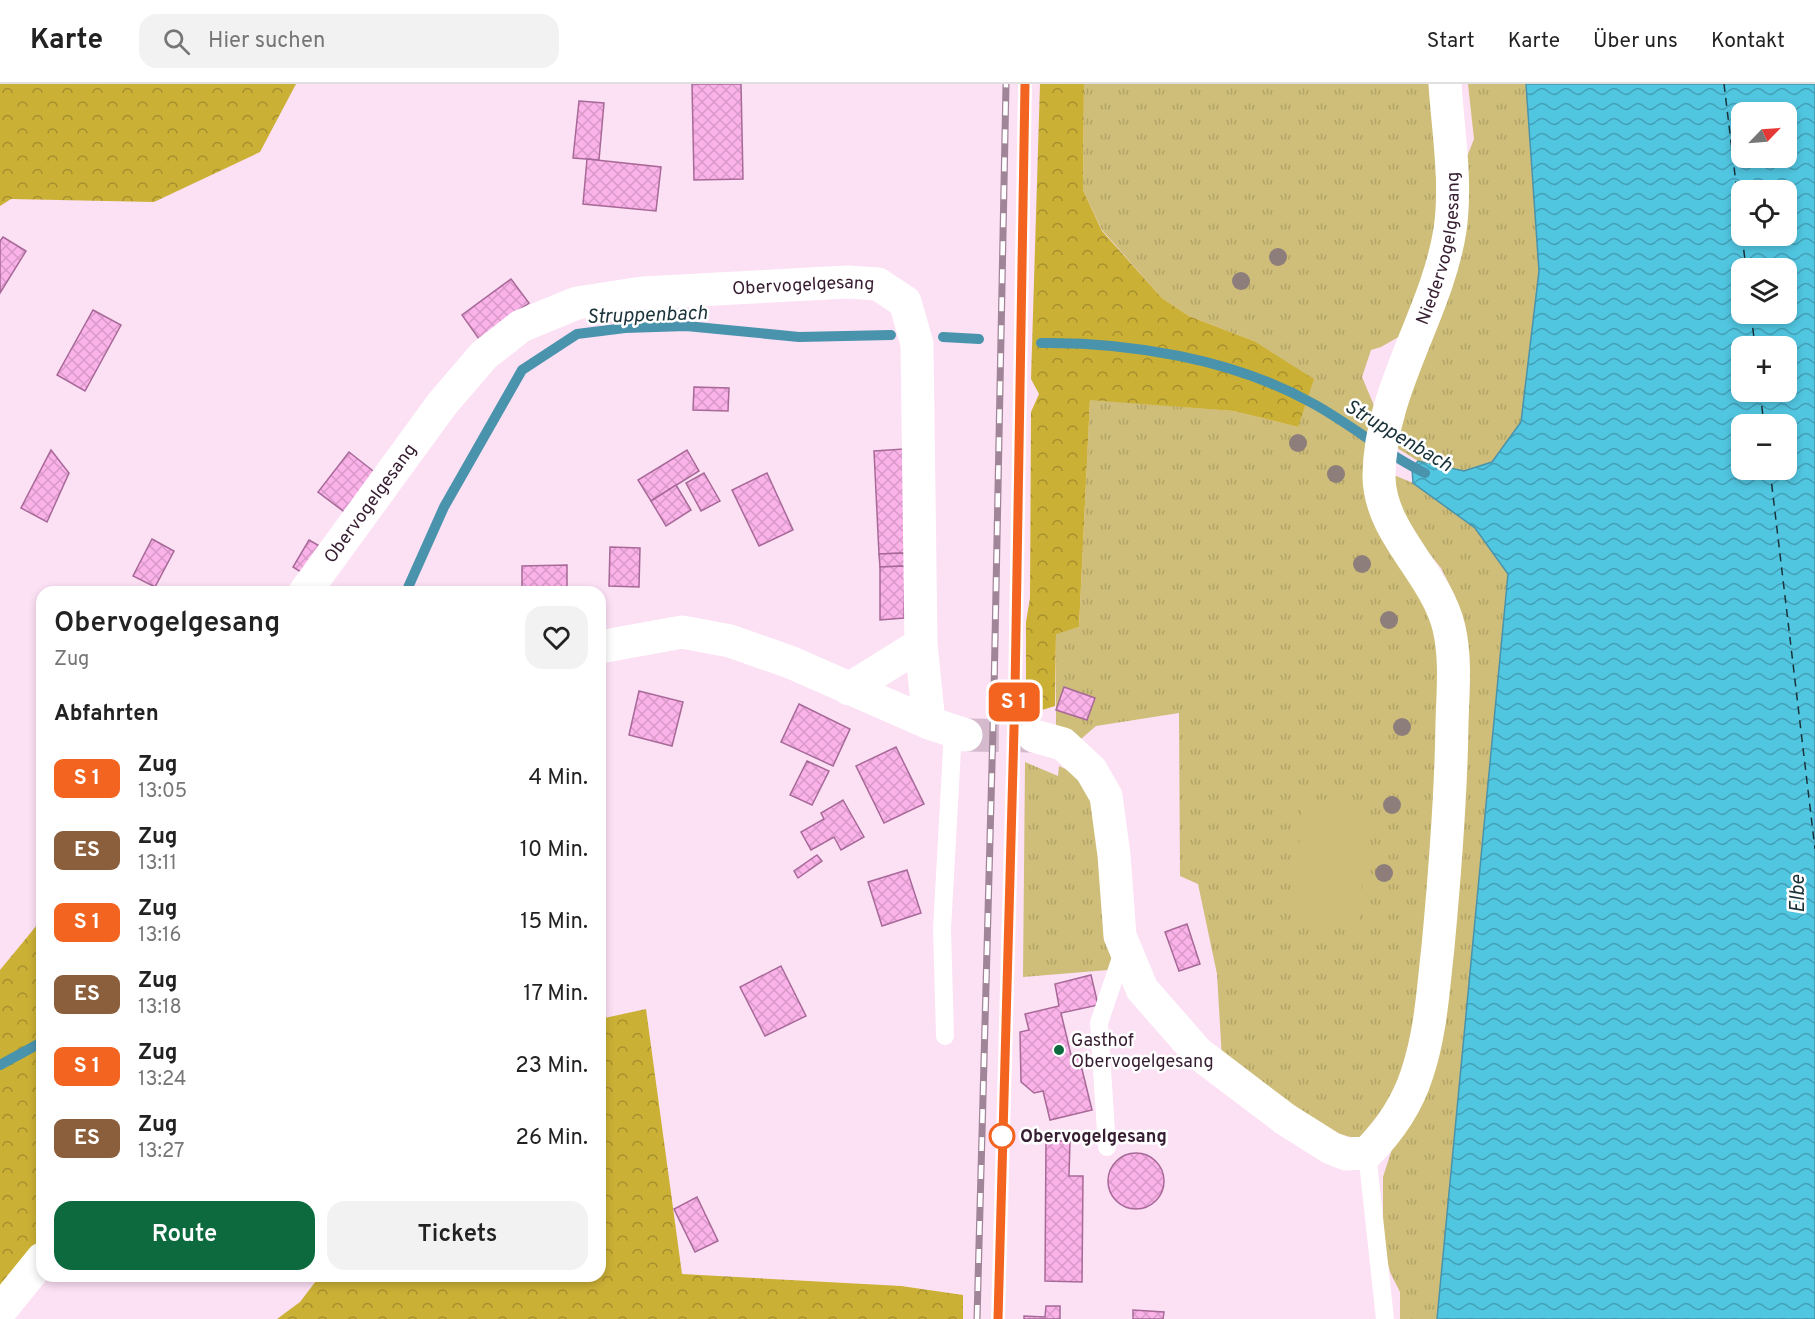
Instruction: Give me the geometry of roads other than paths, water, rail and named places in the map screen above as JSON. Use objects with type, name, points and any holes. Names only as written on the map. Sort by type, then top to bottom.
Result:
[{"type":"street","name":"Niedervogelgesang","points":[[1367,1153],[1387,1133],[1401,1112],[1417,1075],[1429,1031],[1451,783],[1453,652],[1449,627],[1442,603],[1387,515],[1379,478],[1389,416],[1431,298],[1450,230],[1452,171],[1445,84]]},
{"type":"street","name":"Obervogelgesang","points":[[309,586],[442,404],[484,355],[521,326],[577,303],[642,293],[847,282],[878,284],[905,302],[917,344],[921,644],[949,730]]},
{"type":"street","points":[[606,646],[682,632],[730,641],[790,662],[949,730]]},
{"type":"street","points":[[849,689],[921,644]]},
{"type":"street","points":[[1034,736],[1064,744],[1091,770],[1106,796],[1114,855],[1120,936],[1142,989],[1198,1053],[1285,1119],[1330,1148],[1346,1154],[1367,1153]]},
{"type":"street","points":[[0,1311],[36,1266]]},
{"type":"lane","points":[[945,1036],[942,929],[949,730]]},
{"type":"lane","points":[[1107,1147],[1099,1023],[1125,947]]},
{"type":"lane","points":[[1367,1153],[1385,1319]]},
{"type":"water","name":"Elbe","points":[[1526,84],[1815,84],[1815,1319],[1437,1319],[1508,574],[1475,528],[1413,483],[1412,468],[1418,461],[1464,471],[1492,462],[1521,422],[1539,271]]},
{"type":"waterway","name":"Struppenbach","points":[[409,586],[444,507],[522,370],[577,334],[625,328],[686,326],[799,337],[891,335]]},
{"type":"waterway","name":"Struppenbach","points":[[943,337],[979,339]]},
{"type":"waterway","name":"Struppenbach","points":[[1041,343],[1075,343],[1145,350],[1215,364],[1249,375],[1312,403],[1425,473]]},
{"type":"waterway","name":"Struppenbach","points":[[0,1065],[36,1045]]},
{"type":"tunnel","points":[[966,735],[1034,736]]},
{"type":"railway","points":[[977,1319],[994,691],[1006,84]]},
{"type":"railway","points":[[998,1319],[1015,692],[1025,84]]},
{"type":"train","points":[[998,1319],[1015,692],[1025,84]]},
{"type":"place","name":"Gasthof Obervogelgesang","points":[[1059,1050]]},
{"type":"place","name":"Obervogelgesang","points":[[1002,1136]]}]
